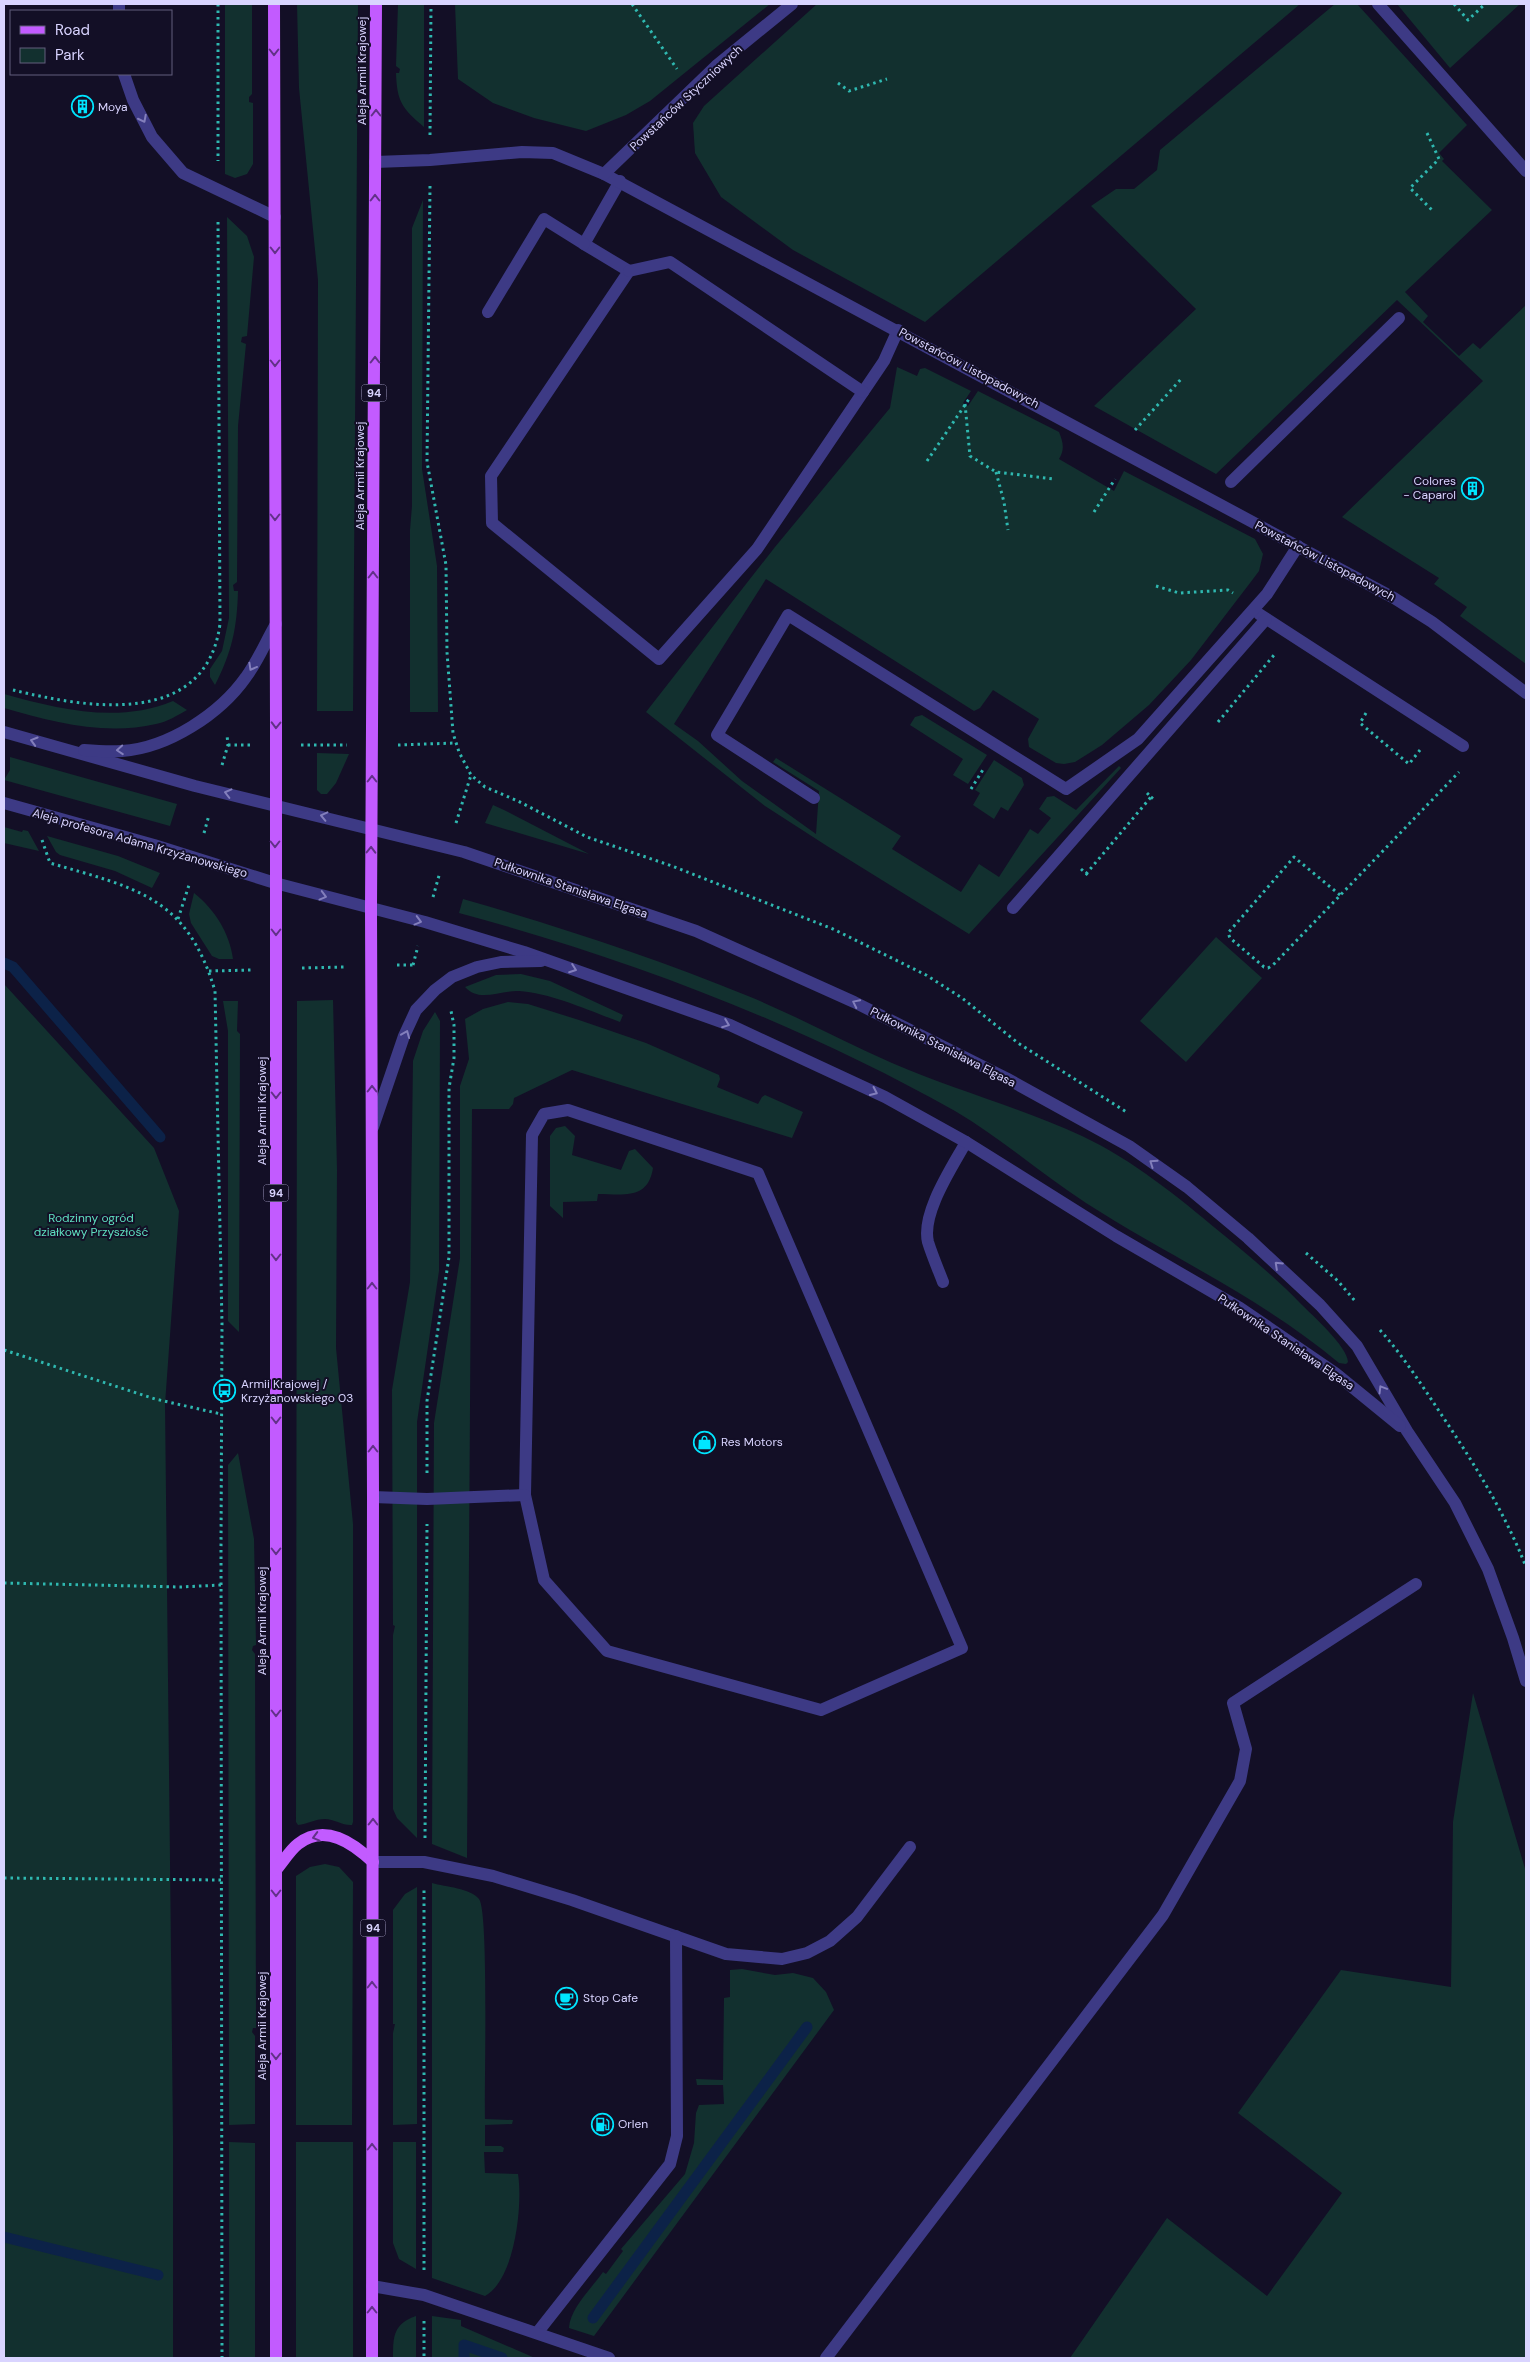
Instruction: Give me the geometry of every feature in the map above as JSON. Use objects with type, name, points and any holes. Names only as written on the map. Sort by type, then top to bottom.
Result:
[{"type":"main road","name":"Aleja Armii Krajowej","points":[[274,4],[276,2358]]},
{"type":"main road","name":"Aleja Armii Krajowej","points":[[372,2358],[373,1498],[371,908],[376,4]]},
{"type":"main road","points":[[276,1870],[298,1844],[324,1834],[342,1839],[360,1850],[373,1862]]},
{"type":"street","name":"Powstańców Styczniowych","points":[[604,174],[716,66],[792,4]]},
{"type":"street","points":[[1378,4],[1526,171]]},
{"type":"street","points":[[124,75],[133,100],[152,137],[183,173],[218,192],[274,217]]},
{"type":"street","name":"Powstańców Listopadowych","points":[[376,162],[430,160],[522,152],[553,153],[604,174],[898,330],[1394,598],[1430,620],[1526,693]]},
{"type":"street","points":[[584,244],[620,182]]},
{"type":"street","points":[[488,312],[544,219],[629,271],[670,262],[863,392]]},
{"type":"street","points":[[629,271],[491,476],[492,523],[659,659],[757,549],[884,362],[898,330]]},
{"type":"street","points":[[1231,482],[1399,318]]},
{"type":"street","points":[[814,798],[717,735],[788,616],[1066,790],[1138,738],[1267,594],[1298,546]]},
{"type":"street","points":[[1254,609],[1266,619],[1463,746]]},
{"type":"street","points":[[1013,908],[1266,619]]},
{"type":"street","points":[[64,750],[123,751],[166,739],[190,728],[214,712],[246,677],[276,624]]},
{"type":"street","points":[[4,732],[64,750],[275,805],[372,828]]},
{"type":"street","name":"Aleja profesora Adama Krzyżanowskiego","points":[[4,803],[154,845],[275,883]]},
{"type":"street","name":"Pułkownika Stanisława Elgasa","points":[[372,828],[485,858],[696,931],[863,1007],[1006,1078],[1129,1146],[1188,1187],[1248,1238],[1320,1305],[1357,1346],[1407,1431],[1455,1503],[1488,1569],[1513,1638],[1526,1681]]},
{"type":"street","points":[[275,883],[371,908]]},
{"type":"street","name":"Pułkownika Stanisława Elgasa","points":[[371,908],[442,927],[548,960],[730,1026],[885,1097],[966,1142],[1116,1236],[1240,1308],[1335,1373],[1407,1431]]},
{"type":"street","points":[[372,1129],[404,1036],[416,1010],[435,990],[452,977],[477,967],[501,962],[548,960]]},
{"type":"street","points":[[568,1110],[758,1173],[962,1648],[821,1710],[607,1651],[544,1580],[525,1495],[532,1135],[544,1114],[568,1110]]},
{"type":"street","points":[[943,1282],[928,1240],[928,1220],[966,1142]]},
{"type":"street","points":[[373,1498],[525,1495]]},
{"type":"street","points":[[826,2358],[1162,1915],[1240,1781],[1246,1749],[1232,1703],[1416,1584]]},
{"type":"street","points":[[373,1862],[424,1862],[502,1879],[572,1900],[726,1954],[782,1959],[807,1953],[830,1941],[857,1917],[910,1847]]},
{"type":"street","points":[[537,2333],[670,2164],[677,2136],[676,1936]]},
{"type":"street","points":[[372,2286],[424,2295],[609,2358]]},
{"type":"path","points":[[12,690],[72,703],[100,705],[146,702],[177,692],[193,680],[211,659],[218,644],[220,624],[218,4]]},
{"type":"path","points":[[431,4],[427,462],[446,566],[447,652],[452,727],[455,743],[472,775]]},
{"type":"path","points":[[632,4],[691,90]]},
{"type":"path","points":[[1454,4],[1468,20],[1485,4]]},
{"type":"path","points":[[838,83],[849,91],[888,79]]},
{"type":"path","points":[[1427,133],[1439,159],[1410,188],[1432,212]]},
{"type":"path","points":[[927,461],[984,377]]},
{"type":"path","points":[[1117,448],[1182,378]]},
{"type":"path","points":[[965,404],[970,456],[996,472],[1054,479]]},
{"type":"path","points":[[1094,512],[1131,456]]},
{"type":"path","points":[[996,472],[1004,502],[1008,530]]},
{"type":"path","points":[[1156,586],[1179,593],[1228,590],[1254,609]]},
{"type":"path","points":[[1378,692],[1359,724],[1409,764],[1423,745]]},
{"type":"path","points":[[228,745],[455,743]]},
{"type":"path","points":[[1340,895],[1294,857],[1228,933],[1230,938],[1264,967],[1268,968],[1340,895],[1460,771],[1453,766]]},
{"type":"path","points":[[1151,797],[1156,800]]},
{"type":"path","points":[[50,863],[110,880],[159,902],[173,914],[188,934],[209,971],[215,991],[217,1013],[222,1324],[222,2358]]},
{"type":"path","points":[[209,971],[413,965]]},
{"type":"path","points":[[424,2358],[424,1862],[427,1401],[449,1257],[449,1088],[454,1058]]},
{"type":"path","points":[[4,1350],[155,1399],[221,1414]]},
{"type":"path","points":[[4,1583],[180,1587],[221,1585]]},
{"type":"path","points":[[4,1878],[221,1880]]},
{"type":"green space","points":[[225,4],[252,4],[252,94],[249,97],[249,102],[253,103],[253,164],[247,174],[235,178],[225,174]]},
{"type":"green space","points":[[297,4],[358,4],[353,711],[317,711],[318,280],[299,88]]},
{"type":"green space","points":[[398,4],[424,4],[424,127],[410,115],[399,98],[396,73],[399,73],[400,69],[396,66]]},
{"type":"green space","points":[[455,4],[770,4],[650,101],[626,115],[586,131],[534,118],[493,103],[458,79]]},
{"type":"green space","points":[[817,4],[1300,4],[925,322],[793,250],[721,197],[695,153],[693,123],[704,106]]},
{"type":"green space","points":[[1335,4],[1357,4],[1467,125],[1439,153],[1444,159],[1442,161],[1492,210],[1405,292],[1428,316],[1423,322],[1459,356],[1473,343],[1480,349],[1526,305],[1526,664],[1460,616],[1467,607],[1434,584],[1439,578],[1342,517],[1483,381],[1397,300],[1216,474],[1094,406],[1196,309],[1091,206],[1116,189],[1134,189],[1157,170],[1160,150]]},
{"type":"green space","points":[[1397,4],[1520,4],[1450,68]]},
{"type":"green space","points":[[423,200],[422,469],[437,566],[438,712],[410,712],[412,228]]},
{"type":"green space","points":[[227,217],[247,236],[254,257],[247,336],[242,337],[241,342],[246,344],[238,426],[237,582],[233,585],[234,591],[238,591],[236,617],[226,662],[215,685],[210,677],[210,669],[222,651],[229,618]]},
{"type":"green space","points":[[897,367],[917,376],[920,369],[925,368],[971,391],[963,403],[968,406],[978,391],[1059,432],[1063,446],[1059,459],[1114,491],[1124,471],[1255,539],[1263,554],[1259,571],[1250,583],[1191,660],[1149,705],[1102,745],[1075,762],[1064,764],[1056,763],[1029,747],[1028,739],[1039,719],[993,690],[980,708],[974,711],[766,579],[674,724],[698,741],[742,781],[816,834],[819,791],[773,762],[776,758],[901,836],[892,849],[961,892],[979,864],[999,877],[1030,829],[1038,834],[1051,818],[1039,809],[1047,797],[1054,796],[1076,810],[1119,766],[1121,768],[969,934],[765,806],[646,712],[775,547],[890,408]]},
{"type":"green space","points":[[4,694],[45,705],[88,712],[131,712],[173,701],[187,710],[156,724],[117,729],[98,728],[41,718],[4,708]]},
{"type":"green space","points":[[922,715],[987,755],[968,784],[953,775],[963,759],[910,725],[915,717]]},
{"type":"green space","points":[[317,753],[349,754],[336,783],[327,794],[321,794],[317,790]]},
{"type":"green space","points":[[10,757],[177,804],[170,826],[4,780],[10,770]]},
{"type":"green space","points":[[994,760],[1022,778],[1024,785],[1008,811],[1001,807],[994,819],[973,805],[980,793],[975,790]]},
{"type":"green space","points":[[493,805],[504,810],[589,854],[485,823]]},
{"type":"green space","points":[[4,827],[22,832],[23,830],[28,831],[39,851],[4,843]]},
{"type":"green space","points":[[47,836],[118,856],[160,873],[152,888],[115,871],[60,855],[56,852]]},
{"type":"green space","points":[[194,893],[215,914],[220,922],[228,940],[233,959],[219,959],[212,956],[191,923],[189,914]]},
{"type":"green space","points":[[463,899],[607,944],[713,982],[784,1012],[892,1063],[1082,1136],[1137,1168],[1204,1219],[1262,1267],[1329,1332],[1342,1348],[1348,1362],[1346,1364],[1339,1363],[1279,1318],[1118,1223],[1086,1203],[972,1122],[896,1079],[775,1022],[651,973],[523,931],[459,913]]},
{"type":"green space","points":[[1216,937],[1262,978],[1186,1062],[1140,1021]]},
{"type":"green space","points":[[521,974],[550,981],[623,1015],[620,1022],[570,1003],[531,992],[512,991],[483,995],[471,992],[465,987],[496,975]]},
{"type":"green space","name":"Rodzinny ogród działkowy Przyszłość","points":[[4,984],[154,1148],[179,1211],[165,1404],[173,2136],[173,2358],[4,2358]]},
{"type":"green space","points":[[333,1000],[337,1170],[336,1348],[353,1524],[353,1822],[352,1825],[349,1825],[325,1819],[298,1825],[296,1822],[297,1001]]},
{"type":"green space","points":[[223,1001],[238,1001],[237,1031],[240,1034],[239,1332],[228,1321],[228,1031]]},
{"type":"green space","points":[[508,1002],[528,1004],[646,1043],[719,1075],[720,1079],[717,1087],[758,1104],[765,1095],[803,1112],[792,1138],[572,1070],[514,1098],[513,1104],[509,1109],[472,1109],[467,1858],[432,1844],[434,1423],[460,1258],[460,1086],[469,1059],[465,1019],[483,1009]]},
{"type":"green space","points":[[435,1012],[440,1021],[439,1271],[417,1422],[417,1838],[397,1818],[393,1809],[393,1635],[395,1626],[393,1625],[392,1390],[410,1282],[413,1061],[423,1031]]},
{"type":"green space","points":[[565,1126],[575,1136],[572,1155],[621,1170],[629,1151],[635,1149],[653,1168],[646,1186],[633,1193],[598,1194],[597,1201],[563,1202],[563,1218],[550,1206],[550,1136],[556,1128]]},
{"type":"green space","points":[[238,1453],[254,1539],[256,1645],[253,1646],[252,1650],[255,1654],[256,2028],[253,2028],[252,2032],[255,2036],[255,2124],[229,2125],[228,1465]]},
{"type":"green space","points":[[1473,1693],[1526,1872],[1526,2358],[1070,2358],[1167,2218],[1267,2296],[1342,2193],[1238,2113],[1341,1970],[1451,1987],[1453,1822]]},
{"type":"green space","points":[[325,1864],[339,1867],[353,1882],[352,2125],[296,2125],[296,1876],[310,1867]]},
{"type":"green space","points":[[432,1883],[470,1892],[479,1899],[482,1911],[485,1966],[485,2119],[513,2120],[512,2124],[485,2125],[485,2146],[501,2146],[504,2148],[503,2152],[484,2152],[485,2173],[518,2174],[519,2203],[518,2222],[510,2258],[504,2274],[495,2287],[485,2296],[432,2278]]},
{"type":"green space","points":[[417,1887],[417,2124],[393,2125],[393,2033],[395,2024],[393,2024],[393,1910],[405,1894]]},
{"type":"green space","points":[[742,1969],[775,1975],[793,1973],[813,1978],[826,1992],[834,2010],[594,2336],[569,2328],[573,2313],[582,2298],[603,2272],[606,2274],[623,2251],[621,2249],[685,2174],[694,2143],[696,2113],[699,2105],[724,2104],[723,2085],[697,2085],[696,2079],[723,2080],[724,1998],[730,1997],[730,1970]]},
{"type":"green space","points":[[229,2142],[255,2143],[255,2358],[229,2358]]},
{"type":"green space","points":[[296,2142],[353,2142],[353,2358],[296,2358]]},
{"type":"green space","points":[[393,2142],[416,2142],[416,2269],[399,2259],[393,2243]]},
{"type":"green space","points":[[416,2316],[416,2358],[393,2358],[393,2344],[396,2332],[408,2319]]},
{"type":"green space","points":[[432,2316],[461,2320],[461,2326],[535,2358],[432,2358]]},
{"type":"waterway","points":[[4,963],[13,967],[160,1137]]},
{"type":"waterway","points":[[593,2318],[807,2027]]},
{"type":"waterway","points":[[4,2237],[158,2275]]},
{"type":"waterway","points":[[464,2358],[464,2345],[502,2358]]},
{"type":"place","name":"Moya","points":[[82,107]]},
{"type":"place","name":"Colores - Caparol","points":[[1472,488]]},
{"type":"place","name":"Armii Krajowej / Krzyżanowskiego 03","points":[[225,1391]]},
{"type":"place","name":"Res Motors","points":[[705,1442]]},
{"type":"place","name":"Stop Cafe","points":[[567,1998]]},
{"type":"place","name":"Orlen","points":[[602,2124]]}]
